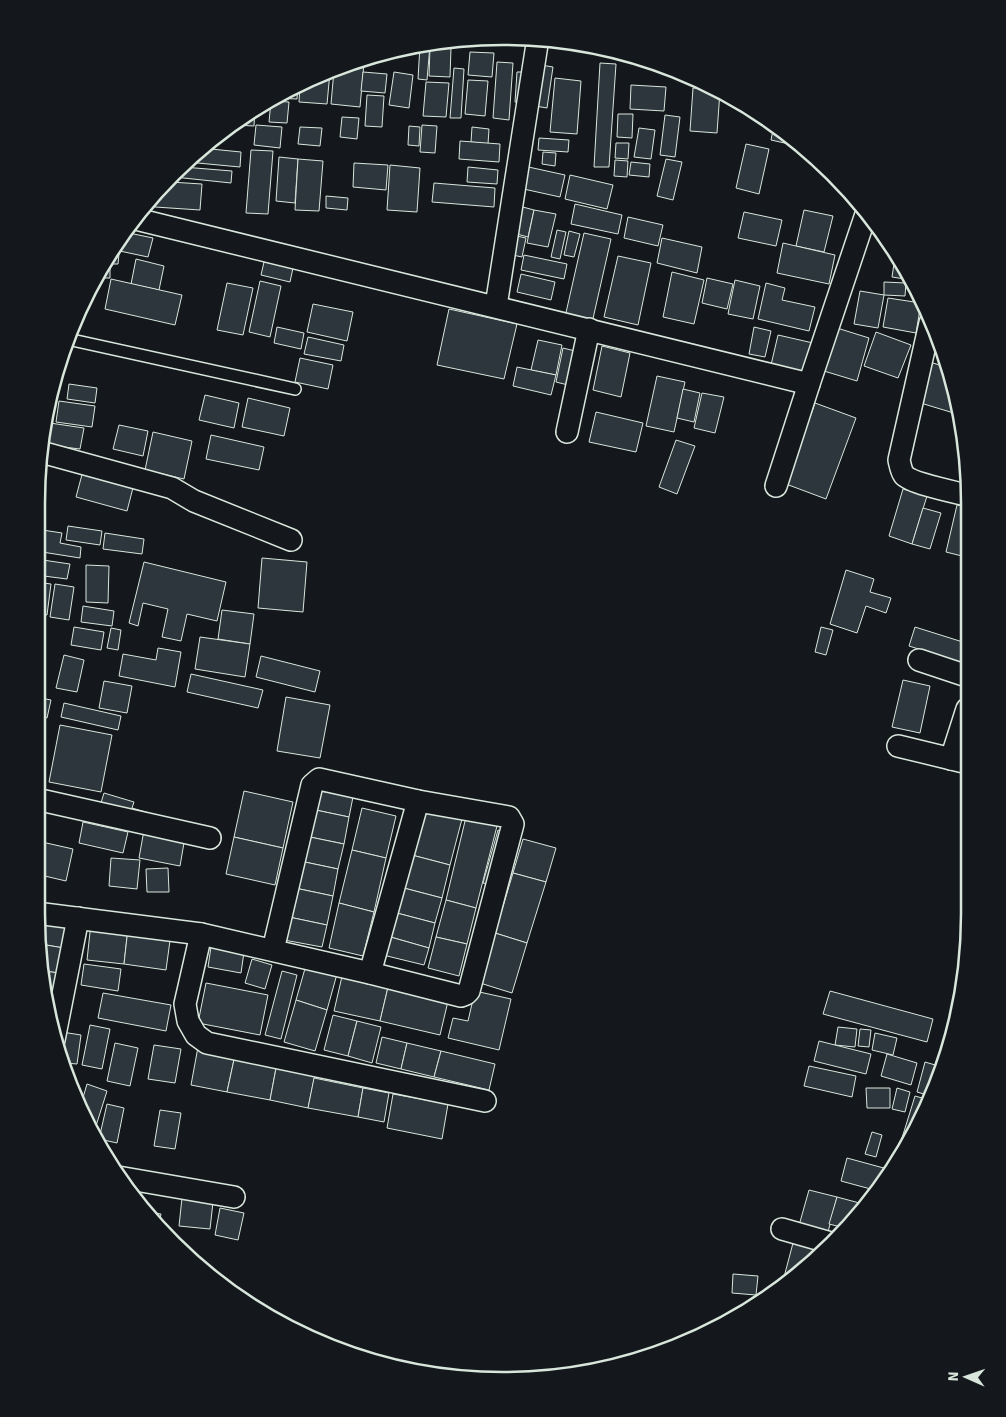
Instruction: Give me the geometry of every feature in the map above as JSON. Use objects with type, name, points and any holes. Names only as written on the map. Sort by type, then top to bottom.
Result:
[{"type":"street","points":[[496,306],[537,46]]},
{"type":"street","points":[[143,221],[809,384]]},
{"type":"street","points":[[776,486],[864,221]]},
{"type":"street","points":[[567,432],[589,329]]},
{"type":"street","points":[[928,333],[899,460],[900,467],[904,475],[915,481],[961,494]]},
{"type":"street","points":[[48,454],[172,488],[194,500],[291,540]]},
{"type":"street","points":[[919,660],[961,674]]},
{"type":"street","points":[[898,746],[959,761],[961,748]]},
{"type":"street","points":[[45,914],[202,934],[461,996],[469,991],[513,824],[509,817],[418,801],[319,779],[315,781],[312,785],[273,950]]},
{"type":"street","points":[[45,801],[210,838]]},
{"type":"street","points":[[370,973],[418,801]]},
{"type":"street","points":[[58,1020],[78,918]]},
{"type":"street","points":[[202,934],[185,1004],[188,1021],[196,1035],[207,1043],[486,1101]]},
{"type":"street","points":[[130,1179],[234,1197]]},
{"type":"street","points":[[782,1229],[824,1241]]},
{"type":"lane","points":[[75,341],[295,389]]},
{"type":"building","points":[[451,48],[450,77],[429,76],[430,51]]},
{"type":"building","points":[[429,51],[427,80],[418,79],[420,53]]},
{"type":"building","points":[[470,52],[494,53],[492,77],[468,75]]},
{"type":"building","points":[[497,62],[513,63],[509,120],[493,118]]},
{"type":"building","points":[[600,63],[616,64],[609,167],[594,167]]},
{"type":"building","points":[[535,64],[553,67],[547,108],[529,105]]},
{"type":"building","points":[[364,67],[360,107],[331,104],[333,78]]},
{"type":"building","points":[[454,68],[464,69],[461,118],[450,118]]},
{"type":"building","points":[[363,72],[387,74],[385,93],[361,91]]},
{"type":"building","points":[[394,72],[413,75],[409,108],[389,105]]},
{"type":"building","points":[[517,72],[525,72],[524,103],[515,102]]},
{"type":"building","points":[[555,78],[581,81],[577,134],[550,132]]},
{"type":"building","points":[[329,79],[327,104],[299,102],[300,92]]},
{"type":"building","points":[[468,80],[488,81],[485,116],[465,114]]},
{"type":"building","points":[[426,82],[449,83],[446,117],[423,116]]},
{"type":"building","points":[[631,85],[666,87],[664,111],[630,109]]},
{"type":"building","points":[[693,88],[697,88],[719,99],[717,133],[690,131]]},
{"type":"building","points":[[297,93],[297,99],[288,99]]},
{"type":"building","points":[[367,95],[384,96],[382,127],[365,126]]},
{"type":"building","points":[[282,102],[289,102],[287,123],[269,122],[270,108]]},
{"type":"building","points":[[618,114],[633,114],[632,138],[617,137]]},
{"type":"building","points":[[665,115],[680,117],[675,157],[660,155]]},
{"type":"building","points":[[342,117],[359,118],[357,139],[340,137]]},
{"type":"building","points":[[254,119],[254,126],[244,126]]},
{"type":"building","points":[[256,125],[282,127],[280,148],[254,145]]},
{"type":"building","points":[[422,125],[437,126],[435,153],[420,152]]},
{"type":"building","points":[[409,126],[420,127],[419,146],[408,145]]},
{"type":"building","points":[[300,127],[322,128],[320,146],[298,144]]},
{"type":"building","points":[[472,127],[489,129],[488,144],[471,142]]},
{"type":"building","points":[[639,128],[655,130],[651,159],[634,157]]},
{"type":"building","points":[[772,133],[786,143],[771,140]]},
{"type":"building","points":[[539,138],[569,140],[568,152],[538,150]]},
{"type":"building","points":[[460,141],[500,144],[499,162],[459,159]]},
{"type":"building","points":[[616,143],[629,143],[628,159],[615,158]]},
{"type":"building","points":[[746,144],[769,149],[759,194],[736,188]]},
{"type":"building","points":[[213,149],[241,152],[240,167],[197,163]]},
{"type":"building","points":[[251,150],[273,151],[268,214],[246,213]]},
{"type":"building","points":[[543,152],[556,153],[555,166],[542,164]]},
{"type":"building","points":[[279,157],[298,159],[295,203],[276,201]]},
{"type":"building","points":[[298,159],[323,161],[319,211],[295,210]]},
{"type":"building","points":[[666,159],[682,162],[673,200],[657,196]]},
{"type":"building","points":[[615,160],[628,161],[627,177],[614,176]]},
{"type":"building","points":[[631,162],[650,164],[649,177],[629,175]]},
{"type":"building","points":[[354,163],[388,165],[386,190],[353,187]]},
{"type":"building","points":[[390,165],[420,168],[417,212],[387,210]]},
{"type":"building","points":[[524,166],[565,175],[560,197],[519,188]]},
{"type":"building","points":[[468,167],[498,170],[497,184],[467,182]]},
{"type":"building","points":[[191,168],[232,171],[231,183],[180,178]]},
{"type":"building","points":[[570,175],[613,185],[607,209],[565,199]]},
{"type":"building","points":[[176,182],[202,184],[200,210],[155,207]]},
{"type":"building","points":[[434,183],[495,188],[494,207],[432,202]]},
{"type":"building","points":[[326,196],[348,198],[347,210],[326,208]]},
{"type":"building","points":[[575,204],[622,215],[618,234],[571,224]]},
{"type":"building","points":[[519,206],[534,210],[528,237],[513,233]]},
{"type":"building","points":[[534,210],[556,214],[548,247],[527,243]]},
{"type":"building","points":[[804,210],[833,216],[824,252],[796,246]]},
{"type":"building","points":[[744,212],[782,220],[776,246],[738,238]]},
{"type":"building","points":[[628,217],[663,225],[658,246],[624,238]]},
{"type":"building","points":[[557,230],[566,232],[560,259],[551,257]]},
{"type":"building","points":[[569,231],[580,234],[574,257],[564,255]]},
{"type":"building","points":[[584,233],[611,239],[592,323],[565,317]]},
{"type":"building","points":[[133,234],[153,238],[148,257],[121,251]]},
{"type":"building","points":[[512,235],[526,238],[522,257],[508,254]]},
{"type":"building","points":[[662,238],[702,247],[697,273],[657,263]]},
{"type":"building","points":[[783,243],[835,255],[829,284],[777,273]]},
{"type":"building","points":[[119,254],[119,254],[118,264],[112,264]]},
{"type":"building","points":[[524,255],[567,264],[564,279],[521,270]]},
{"type":"building","points":[[618,256],[651,263],[638,325],[604,317]]},
{"type":"building","points":[[136,259],[164,266],[159,290],[131,284]]},
{"type":"building","points":[[264,262],[293,268],[290,282],[261,275]]},
{"type":"building","points":[[894,264],[903,279],[892,277]]},
{"type":"building","points":[[110,268],[110,278],[104,278]]},
{"type":"building","points":[[672,272],[704,280],[694,324],[663,317]]},
{"type":"building","points":[[521,274],[555,282],[551,300],[517,292]]},
{"type":"building","points":[[707,278],[733,284],[727,309],[702,303]]},
{"type":"building","points":[[111,279],[182,295],[175,325],[105,309]]},
{"type":"building","points":[[735,280],[760,286],[753,319],[728,314]]},
{"type":"building","points":[[260,281],[281,286],[270,337],[249,332]]},
{"type":"building","points":[[884,282],[905,283],[906,285],[905,296],[884,295]]},
{"type":"building","points":[[227,283],[253,288],[243,335],[217,330]]},
{"type":"building","points":[[766,283],[785,288],[782,300],[815,307],[809,331],[758,319]]},
{"type":"building","points":[[860,291],[884,295],[878,328],[854,324]]},
{"type":"building","points":[[888,298],[915,302],[919,313],[916,333],[883,327]]},
{"type":"building","points":[[313,304],[353,312],[347,341],[307,332]]},
{"type":"building","points":[[449,309],[517,324],[504,379],[437,365]]},
{"type":"building","points":[[277,327],[304,333],[301,349],[274,343]]},
{"type":"building","points":[[754,327],[771,331],[765,357],[749,354]]},
{"type":"building","points":[[837,328],[869,338],[857,381],[824,371]]},
{"type":"building","points":[[876,332],[911,345],[898,378],[864,366]]},
{"type":"building","points":[[778,335],[813,343],[806,373],[771,365]]},
{"type":"building","points":[[308,337],[344,345],[341,361],[304,354]]},
{"type":"building","points":[[538,340],[562,345],[556,375],[531,370]]},
{"type":"building","points":[[602,346],[630,353],[621,397],[593,390]]},
{"type":"building","points":[[563,348],[579,352],[572,386],[556,382]]},
{"type":"building","points":[[300,358],[333,365],[328,389],[295,382]]},
{"type":"building","points":[[926,361],[940,365],[952,412],[914,401]]},
{"type":"building","points":[[517,367],[556,375],[551,395],[513,386]]},
{"type":"building","points":[[657,376],[685,382],[674,432],[646,426]]},
{"type":"building","points":[[69,384],[97,388],[95,403],[67,399]]},
{"type":"building","points":[[683,389],[700,393],[694,422],[677,418]]},
{"type":"building","points":[[702,393],[724,397],[715,433],[694,428]]},
{"type":"building","points":[[205,395],[239,403],[234,428],[199,420]]},
{"type":"building","points":[[248,398],[290,408],[284,436],[242,427]]},
{"type":"building","points":[[59,401],[95,406],[92,427],[56,422]]},
{"type":"building","points":[[815,403],[856,418],[826,499],[786,484]]},
{"type":"building","points":[[596,412],[643,423],[636,452],[589,442]]},
{"type":"building","points":[[52,423],[84,428],[80,449],[49,445]]},
{"type":"building","points":[[119,425],[148,431],[143,456],[113,449]]},
{"type":"building","points":[[153,432],[192,441],[184,479],[145,470]]},
{"type":"building","points":[[211,435],[264,447],[259,470],[206,459]]},
{"type":"building","points":[[676,440],[695,446],[677,494],[659,487]]},
{"type":"building","points":[[84,467],[135,480],[127,511],[76,497]]},
{"type":"building","points":[[903,489],[927,496],[912,544],[889,536]]},
{"type":"building","points":[[957,505],[961,506],[961,556],[946,552]]},
{"type":"building","points":[[923,508],[941,513],[930,549],[912,544]]},
{"type":"building","points":[[68,526],[102,531],[100,545],[66,540]]},
{"type":"building","points":[[45,530],[62,533],[60,543],[81,547],[80,558],[45,552]]},
{"type":"building","points":[[105,533],[144,539],[142,554],[103,549]]},
{"type":"building","points":[[262,558],[307,562],[303,612],[258,608]]},
{"type":"building","points":[[45,560],[70,564],[67,579],[45,576]]},
{"type":"building","points":[[144,562],[226,582],[217,621],[187,614],[181,641],[162,637],[168,609],[143,603],[138,626],[129,623]]},
{"type":"building","points":[[86,565],[109,566],[108,603],[86,602]]},
{"type":"building","points":[[846,570],[874,579],[870,592],[891,598],[886,613],[866,606],[857,633],[830,624]]},
{"type":"building","points":[[45,583],[51,584],[47,615],[45,615]]},
{"type":"building","points":[[55,584],[74,587],[69,620],[50,617]]},
{"type":"building","points":[[83,606],[114,611],[112,626],[81,622]]},
{"type":"building","points":[[222,610],[254,614],[250,644],[218,639]]},
{"type":"building","points":[[74,627],[104,632],[101,650],[71,645]]},
{"type":"building","points":[[821,627],[833,630],[826,655],[815,652]]},
{"type":"building","points":[[915,627],[961,641],[961,659],[960,662],[909,646]]},
{"type":"building","points":[[111,628],[121,630],[118,650],[107,648]]},
{"type":"building","points":[[200,637],[250,644],[245,677],[195,669]]},
{"type":"building","points":[[158,648],[181,652],[175,687],[119,676],[123,654],[156,660]]},
{"type":"building","points":[[64,655],[84,660],[77,692],[56,688]]},
{"type":"building","points":[[261,656],[320,671],[315,692],[256,677]]},
{"type":"building","points":[[191,674],[263,690],[258,708],[187,692]]},
{"type":"building","points":[[903,680],[930,686],[920,733],[892,727]]},
{"type":"building","points":[[104,681],[132,686],[127,713],[99,708]]},
{"type":"building","points":[[286,697],[330,705],[320,758],[277,751]]},
{"type":"building","points":[[45,699],[51,700],[47,718],[45,718]]},
{"type":"building","points":[[64,703],[121,716],[118,730],[61,717]]},
{"type":"building","points":[[60,725],[112,735],[101,792],[49,782]]},
{"type":"building","points":[[315,790],[353,797],[349,817],[311,809]]},
{"type":"building","points":[[244,791],[293,802],[283,848],[234,837]]},
{"type":"building","points":[[104,793],[134,802],[132,808],[149,813],[147,820],[100,806]]},
{"type":"building","points":[[362,808],[396,816],[386,858],[352,850]]},
{"type":"building","points":[[420,808],[462,819],[450,865],[408,854]]},
{"type":"building","points":[[311,809],[349,817],[344,844],[305,836]]},
{"type":"building","points":[[466,817],[497,826],[476,908],[446,900]]},
{"type":"building","points":[[83,822],[128,832],[123,853],[79,843]]},
{"type":"building","points":[[144,830],[185,837],[180,866],[139,858]]},
{"type":"building","points":[[498,830],[506,833],[492,885],[483,883]]},
{"type":"building","points":[[305,836],[344,844],[338,869],[300,861]]},
{"type":"building","points":[[234,837],[283,848],[275,885],[226,874]]},
{"type":"building","points":[[523,839],[556,848],[546,882],[513,873]]},
{"type":"building","points":[[45,843],[73,849],[66,881],[45,876]]},
{"type":"building","points":[[352,850],[386,858],[374,912],[339,903]]},
{"type":"building","points":[[408,854],[450,865],[442,898],[400,887]]},
{"type":"building","points":[[111,858],[140,860],[137,889],[109,886]]},
{"type":"building","points":[[300,861],[338,869],[333,896],[295,888]]},
{"type":"building","points":[[168,868],[169,892],[147,892],[146,869]]},
{"type":"building","points":[[513,873],[546,882],[527,943],[495,933]]},
{"type":"building","points":[[400,887],[442,898],[435,923],[393,912]]},
{"type":"building","points":[[295,888],[333,896],[327,925],[289,917]]},
{"type":"building","points":[[446,900],[476,908],[467,944],[436,937]]},
{"type":"building","points":[[339,903],[374,912],[363,956],[329,948]]},
{"type":"building","points":[[393,912],[435,923],[429,948],[387,936]]},
{"type":"building","points":[[289,917],[327,925],[322,947],[284,940]]},
{"type":"building","points":[[45,920],[68,924],[64,948],[46,945]]},
{"type":"building","points":[[91,923],[128,928],[124,964],[87,960]]},
{"type":"building","points":[[128,928],[171,933],[166,970],[124,964]]},
{"type":"building","points":[[495,933],[527,943],[512,993],[480,983]]},
{"type":"building","points":[[387,936],[429,948],[424,965],[383,955]]},
{"type":"building","points":[[436,937],[467,944],[459,976],[428,968]]},
{"type":"building","points":[[46,945],[64,948],[59,973],[49,972]]},
{"type":"building","points":[[211,947],[244,952],[241,973],[208,967]]},
{"type":"building","points":[[252,959],[272,965],[265,989],[245,983]]},
{"type":"building","points":[[84,964],[121,969],[118,991],[81,985]]},
{"type":"building","points":[[306,965],[337,974],[327,1010],[296,1000]]},
{"type":"building","points":[[282,971],[297,975],[281,1039],[265,1035]]},
{"type":"building","points":[[49,972],[59,973],[54,1004]]},
{"type":"building","points":[[343,972],[389,983],[380,1021],[334,1011]]},
{"type":"building","points":[[206,983],[268,995],[260,1035],[198,1023]]},
{"type":"building","points":[[389,983],[449,997],[440,1035],[380,1021]]},
{"type":"building","points":[[475,991],[511,999],[499,1050],[448,1038],[453,1018],[468,1021]]},
{"type":"building","points":[[830,991],[933,1019],[927,1042],[823,1014]]},
{"type":"building","points":[[103,993],[171,1005],[166,1031],[98,1018]]},
{"type":"building","points":[[296,1000],[327,1010],[315,1051],[284,1042]]},
{"type":"building","points":[[333,1015],[357,1021],[348,1056],[324,1050]]},
{"type":"building","points":[[357,1021],[381,1027],[372,1063],[348,1056]]},
{"type":"building","points":[[90,1025],[110,1029],[102,1069],[82,1065]]},
{"type":"building","points":[[838,1027],[857,1029],[855,1047],[835,1045]]},
{"type":"building","points":[[860,1029],[871,1030],[869,1047],[858,1046]]},
{"type":"building","points":[[62,1032],[81,1035],[77,1064],[70,1063]]},
{"type":"building","points":[[875,1033],[897,1038],[893,1055],[872,1050]]},
{"type":"building","points":[[382,1037],[407,1043],[401,1069],[376,1063]]},
{"type":"building","points":[[819,1041],[871,1054],[866,1074],[814,1061]]},
{"type":"building","points":[[115,1043],[138,1048],[130,1086],[107,1081]]},
{"type":"building","points":[[407,1043],[441,1051],[434,1077],[401,1069]]},
{"type":"building","points":[[154,1045],[181,1049],[175,1083],[148,1079]]},
{"type":"building","points":[[198,1047],[235,1055],[227,1092],[191,1085]]},
{"type":"building","points":[[441,1051],[495,1064],[489,1090],[434,1077]]},
{"type":"building","points":[[887,1054],[917,1063],[911,1085],[881,1076]]},
{"type":"building","points":[[235,1055],[277,1063],[270,1100],[227,1092]]},
{"type":"building","points":[[925,1062],[935,1065],[924,1094],[917,1092]]},
{"type":"building","points":[[277,1063],[316,1070],[308,1108],[270,1100]]},
{"type":"building","points":[[809,1066],[856,1076],[852,1097],[804,1086]]},
{"type":"building","points":[[314,1078],[363,1088],[358,1117],[308,1108]]},
{"type":"building","points":[[87,1084],[107,1091],[96,1125],[92,1117],[83,1097]]},
{"type":"building","points":[[363,1088],[389,1093],[384,1122],[358,1117]]},
{"type":"building","points":[[866,1088],[890,1088],[890,1108],[867,1108]]},
{"type":"building","points":[[897,1088],[910,1092],[905,1112],[892,1109]]},
{"type":"building","points":[[393,1094],[448,1104],[442,1139],[387,1128]]},
{"type":"building","points":[[915,1096],[922,1098],[914,1117],[902,1138]]},
{"type":"building","points":[[107,1104],[124,1108],[117,1143],[105,1140],[100,1133]]},
{"type":"building","points":[[160,1110],[181,1113],[175,1149],[154,1146]]},
{"type":"building","points":[[872,1132],[882,1135],[876,1157],[865,1154]]},
{"type":"building","points":[[847,1158],[884,1168],[869,1189],[841,1181]]},
{"type":"building","points":[[809,1190],[837,1197],[827,1236],[798,1229]]},
{"type":"building","points":[[837,1197],[858,1203],[838,1226],[829,1224]]},
{"type":"building","points":[[182,1198],[213,1202],[210,1229],[179,1226]]},
{"type":"building","points":[[220,1208],[244,1213],[238,1240],[215,1235]]},
{"type":"building","points":[[793,1243],[815,1249],[805,1258],[785,1275]]},
{"type":"building","points":[[733,1274],[758,1276],[756,1295],[732,1293]]}]
